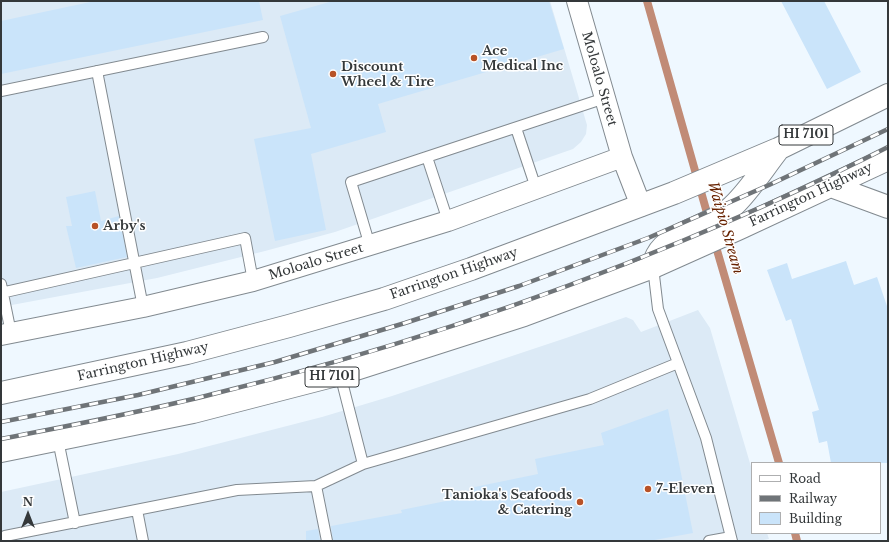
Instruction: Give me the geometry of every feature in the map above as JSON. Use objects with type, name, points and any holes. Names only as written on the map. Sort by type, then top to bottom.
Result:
[{"type":"main road","name":"Farrington Highway","points":[[1,393],[187,353],[384,299],[471,269],[674,193],[778,149],[888,95]]},
{"type":"main road","points":[[687,241],[722,216],[733,206],[778,149]]},
{"type":"main road","name":"Farrington Highway","points":[[1,451],[193,412],[340,374],[524,315],[653,267],[687,241],[740,228],[888,159]]},
{"type":"main road","points":[[831,186],[888,207]]},
{"type":"street","name":"Moloalo Street","points":[[577,1],[622,156],[641,206]]},
{"type":"street","name":"Moloalo Street","points":[[6,334],[143,307],[253,281],[448,221],[622,156]]},
{"type":"lane","points":[[1,91],[263,37]]},
{"type":"lane","points":[[97,71],[143,307]]},
{"type":"lane","points":[[370,246],[351,182],[605,98]]},
{"type":"lane","points":[[516,128],[536,188]]},
{"type":"lane","points":[[427,157],[448,221]]},
{"type":"lane","points":[[6,334],[2,290],[135,263],[245,238],[253,281]]},
{"type":"lane","points":[[653,267],[658,309],[706,438],[731,539],[710,541]]},
{"type":"lane","points":[[1,540],[5,536],[237,490],[316,486],[363,464],[590,399],[678,363]]},
{"type":"lane","points":[[340,374],[363,464]]},
{"type":"lane","points":[[58,440],[75,523]]},
{"type":"lane","points":[[316,486],[327,541]]},
{"type":"lane","points":[[137,510],[143,541]]},
{"type":"shaded area","points":[[1,1],[550,1],[587,125],[586,134],[581,142],[573,149],[335,232],[157,278],[1,307]]},
{"type":"shaded area","points":[[698,310],[710,328],[751,467],[751,534],[767,534],[769,539],[757,541],[1,541],[1,492],[178,454],[322,417],[392,396],[626,317],[633,320],[641,332]]},
{"type":"building","points":[[95,1],[259,1],[263,20],[1,74],[1,21]]},
{"type":"building","points":[[333,1],[549,1],[564,49],[378,104],[386,132],[311,154],[326,230],[275,241],[254,139],[311,128],[280,16]]},
{"type":"building","points":[[781,1],[824,1],[861,72],[827,89]]},
{"type":"building","name":"Arby's","points":[[95,191],[101,221],[119,216],[127,257],[76,268],[66,226],[72,226],[66,197]]},
{"type":"building","points":[[846,261],[854,285],[877,277],[888,309],[888,463],[831,462],[827,441],[819,443],[812,412],[819,410],[791,319],[786,321],[767,270],[787,263],[792,279]]},
{"type":"building","points":[[668,409],[693,533],[649,541],[333,541],[331,526],[402,513],[401,510],[471,496],[470,488],[538,474],[535,459],[604,445],[601,433]]},
{"type":"building","points":[[318,529],[320,541],[306,541],[306,531]]},
{"type":"waterway","name":"Waipio Stream","points":[[647,1],[709,220]]},
{"type":"waterway","name":"Waipio Stream","points":[[714,240],[779,462]]},
{"type":"waterway","name":"Waipio Stream","points":[[795,534],[797,541]]},
{"type":"railway","points":[[1,422],[138,395],[275,362],[405,323],[519,286],[648,238],[769,185],[888,129]]},
{"type":"railway","points":[[1,439],[187,401],[273,379],[392,345],[509,307],[682,241],[786,196],[888,147]]},
{"type":"place","name":"Ace Medical Inc","points":[[474,58]]},
{"type":"place","name":"Discount Wheel & Tire","points":[[333,74]]},
{"type":"place","name":"Arby's","points":[[95,226]]},
{"type":"place","name":"7-Eleven","points":[[648,489]]},
{"type":"place","name":"Tanioka's Seafoods & Catering","points":[[580,502]]}]
